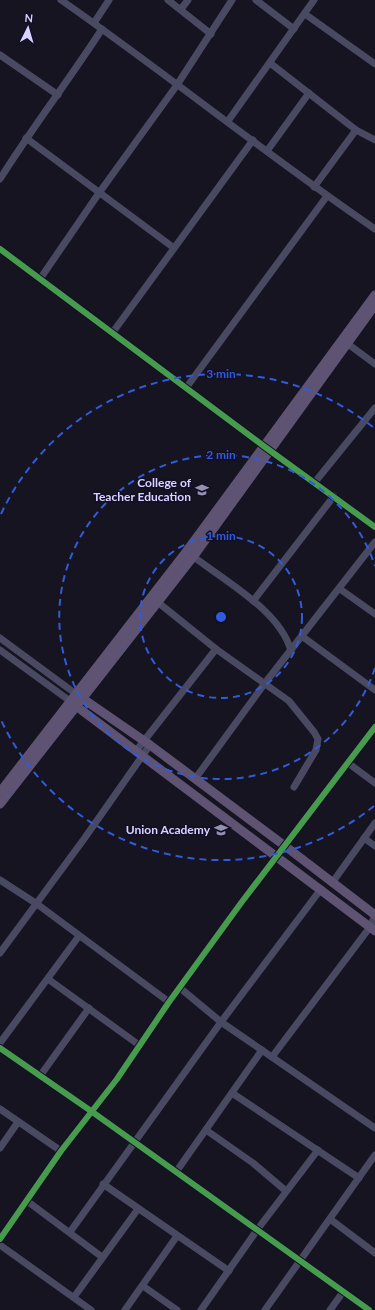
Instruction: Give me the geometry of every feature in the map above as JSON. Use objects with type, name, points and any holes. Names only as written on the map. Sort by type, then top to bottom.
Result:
[{"type":"main road","points":[[0,804],[79,696],[190,554],[267,449],[375,295]]},
{"type":"main road","points":[[267,449],[348,344],[375,305]]},
{"type":"main road","points":[[79,696],[195,779],[375,915]]},
{"type":"main road","points":[[73,704],[321,889],[372,929]]},
{"type":"main road","points":[[0,792],[73,704]]},
{"type":"street","points":[[61,0],[228,121],[314,187],[375,229]]},
{"type":"street","points":[[94,23],[109,0]]},
{"type":"street","points":[[168,0],[211,34]]},
{"type":"street","points":[[181,9],[188,0]]},
{"type":"street","points":[[40,279],[99,193],[177,85],[232,0]]},
{"type":"street","points":[[256,0],[294,29]]},
{"type":"street","points":[[228,121],[314,0]]},
{"type":"street","points":[[305,14],[375,64]]},
{"type":"street","points":[[0,179],[26,138],[58,95],[102,29]]},
{"type":"street","points":[[0,56],[58,95]]},
{"type":"street","points":[[270,63],[356,130],[375,140]]},
{"type":"street","points":[[267,151],[309,93]]},
{"type":"street","points":[[314,187],[356,130]]},
{"type":"street","points":[[26,138],[174,248]]},
{"type":"street","points":[[113,332],[253,140]]},
{"type":"street","points":[[186,388],[327,196]]},
{"type":"street","points":[[0,249],[113,332],[267,449],[375,526]]},
{"type":"street","points":[[348,344],[375,364]]},
{"type":"street","points":[[315,482],[375,408]]},
{"type":"street","points":[[254,601],[334,496]]},
{"type":"street","points":[[195,779],[265,683],[340,589],[375,542]]},
{"type":"street","points":[[190,554],[254,601],[279,626],[286,636],[291,651]]},
{"type":"street","points":[[340,589],[375,614]]},
{"type":"street","points":[[155,600],[216,649],[289,701],[318,738],[318,744],[313,757],[294,787]]},
{"type":"street","points":[[302,637],[375,690]]},
{"type":"street","points":[[0,638],[79,696]]},
{"type":"street","points":[[0,953],[36,904],[146,743],[216,649]]},
{"type":"street","points":[[0,650],[73,704]]},
{"type":"street","points":[[0,1239],[61,1151],[117,1079],[169,1002],[276,856],[375,727]]},
{"type":"street","points":[[348,763],[375,783]]},
{"type":"street","points":[[332,882],[375,823]]},
{"type":"street","points":[[364,838],[375,846]]},
{"type":"street","points":[[0,880],[36,904],[169,1002]]},
{"type":"street","points":[[70,1232],[221,1022],[321,889]]},
{"type":"street","points":[[272,1057],[372,929],[375,915]]},
{"type":"street","points":[[0,1043],[80,936]]},
{"type":"street","points":[[48,979],[139,1045]]},
{"type":"street","points":[[180,988],[221,1022],[375,1128]]},
{"type":"street","points":[[40,1076],[89,1008]]},
{"type":"street","points":[[0,1048],[91,1111],[369,1310]]},
{"type":"street","points":[[176,1172],[262,1050]]},
{"type":"street","points":[[232,1093],[359,1178]]},
{"type":"street","points":[[0,1109],[61,1151]]},
{"type":"street","points":[[0,1148],[18,1122]]},
{"type":"street","points":[[206,1130],[253,1163],[286,1191]]},
{"type":"street","points":[[201,1310],[257,1230],[318,1150]]},
{"type":"street","points":[[265,1310],[375,1155]]},
{"type":"street","points":[[104,1184],[229,1271]]},
{"type":"street","points":[[27,1201],[102,1257]]},
{"type":"street","points":[[74,1297],[138,1209]]},
{"type":"street","points":[[330,1219],[374,1251]]},
{"type":"street","points":[[125,1310],[177,1236]]},
{"type":"street","points":[[0,1245],[91,1310]]},
{"type":"street","points":[[143,1286],[178,1310]]},
{"type":"street","points":[[330,1310],[343,1292]]},
{"type":"cycle path","points":[[0,249],[265,447],[375,527]]},
{"type":"cycle path","points":[[0,1239],[61,1151],[117,1079],[169,1002],[241,903],[375,727]]},
{"type":"cycle path","points":[[0,1048],[91,1111],[369,1310]]},
{"type":"place","name":"College of Teacher Education","points":[[202,490]]},
{"type":"place","name":"Union Academy","points":[[221,830]]}]
